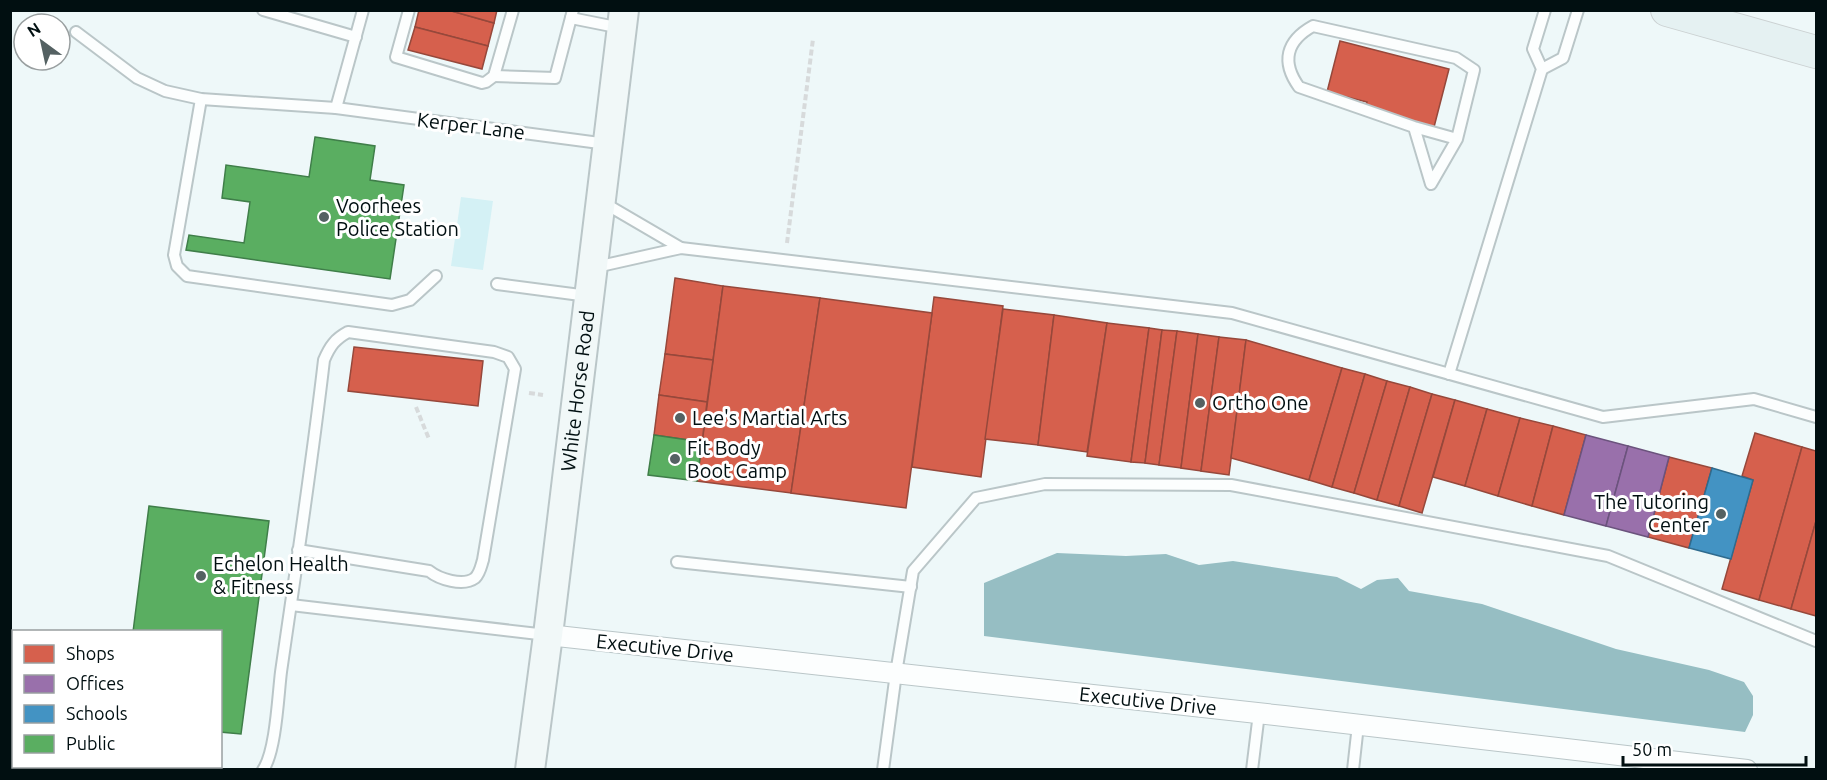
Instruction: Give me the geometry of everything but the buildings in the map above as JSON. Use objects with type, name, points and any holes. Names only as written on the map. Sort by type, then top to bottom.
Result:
[{"type":"main road","points":[[1667,10],[1816,52]]},
{"type":"main road","name":"White Horse Road","points":[[530,770],[622,19]]},
{"type":"street","name":"Executive Drive","points":[[548,635],[1358,724],[1623,762],[1747,770]]},
{"type":"lane","points":[[263,10],[356,37]]},
{"type":"lane","points":[[336,108],[363,10]]},
{"type":"lane","points":[[409,10],[396,57],[482,83],[491,80],[494,76],[513,10]]},
{"type":"lane","points":[[1449,374],[1542,69],[1533,49],[1545,10]]},
{"type":"lane","points":[[1542,69],[1563,58],[1578,10]]},
{"type":"lane","points":[[494,76],[555,78],[572,14],[622,19]]},
{"type":"lane","points":[[1414,128],[1431,184],[1457,139],[1474,70],[1456,58],[1313,26],[1302,32],[1294,41],[1289,53],[1288,65],[1299,87],[1414,128],[1457,139]]},
{"type":"lane","name":"Kerper Lane","points":[[76,32],[137,78],[165,91],[201,99],[336,108],[607,144]]},
{"type":"lane","points":[[201,99],[174,255],[177,267],[187,276],[392,305],[410,300],[436,276]]},
{"type":"lane","points":[[601,201],[681,248]]},
{"type":"lane","points":[[593,268],[681,248],[1232,314],[1603,417],[1754,399],[1816,417]]},
{"type":"lane","points":[[497,284],[589,297]]},
{"type":"lane","points":[[263,770],[270,754],[324,360],[332,344],[348,332],[494,352],[508,357],[515,369],[480,572],[474,578],[465,582],[437,577],[429,571],[298,550]]},
{"type":"lane","points":[[883,770],[913,571],[976,498],[1045,484],[1231,485],[1608,556],[1816,641]]},
{"type":"lane","points":[[677,562],[910,587]]},
{"type":"lane","points":[[291,605],[548,635]]},
{"type":"lane","points":[[1252,770],[1259,713]]},
{"type":"lane","points":[[1353,770],[1358,724]]},
{"type":"path","points":[[787,243],[813,39]]},
{"type":"path","points":[[522,392],[543,395]]},
{"type":"path","points":[[416,407],[429,439]]},
{"type":"shaded area","points":[[461,197],[493,201],[483,270],[451,266]]},
{"type":"shaded area","points":[[1057,553],[1126,556],[1166,554],[1199,565],[1233,561],[1337,577],[1361,589],[1377,580],[1398,578],[1409,591],[1482,604],[1616,649],[1709,670],[1744,682],[1753,696],[1753,715],[1745,732],[984,636],[984,583]]},
{"type":"place","name":"Voorhees Police Station","points":[[324,217]]},
{"type":"place","name":"Ortho One","points":[[1200,403]]},
{"type":"place","name":"Lee's Martial Arts","points":[[680,418]]},
{"type":"place","name":"Fit Body Boot Camp","points":[[675,459]]},
{"type":"place","name":"The Tutoring Center","points":[[1721,514]]},
{"type":"place","name":"Echelon Health & Fitness","points":[[201,576]]}]
